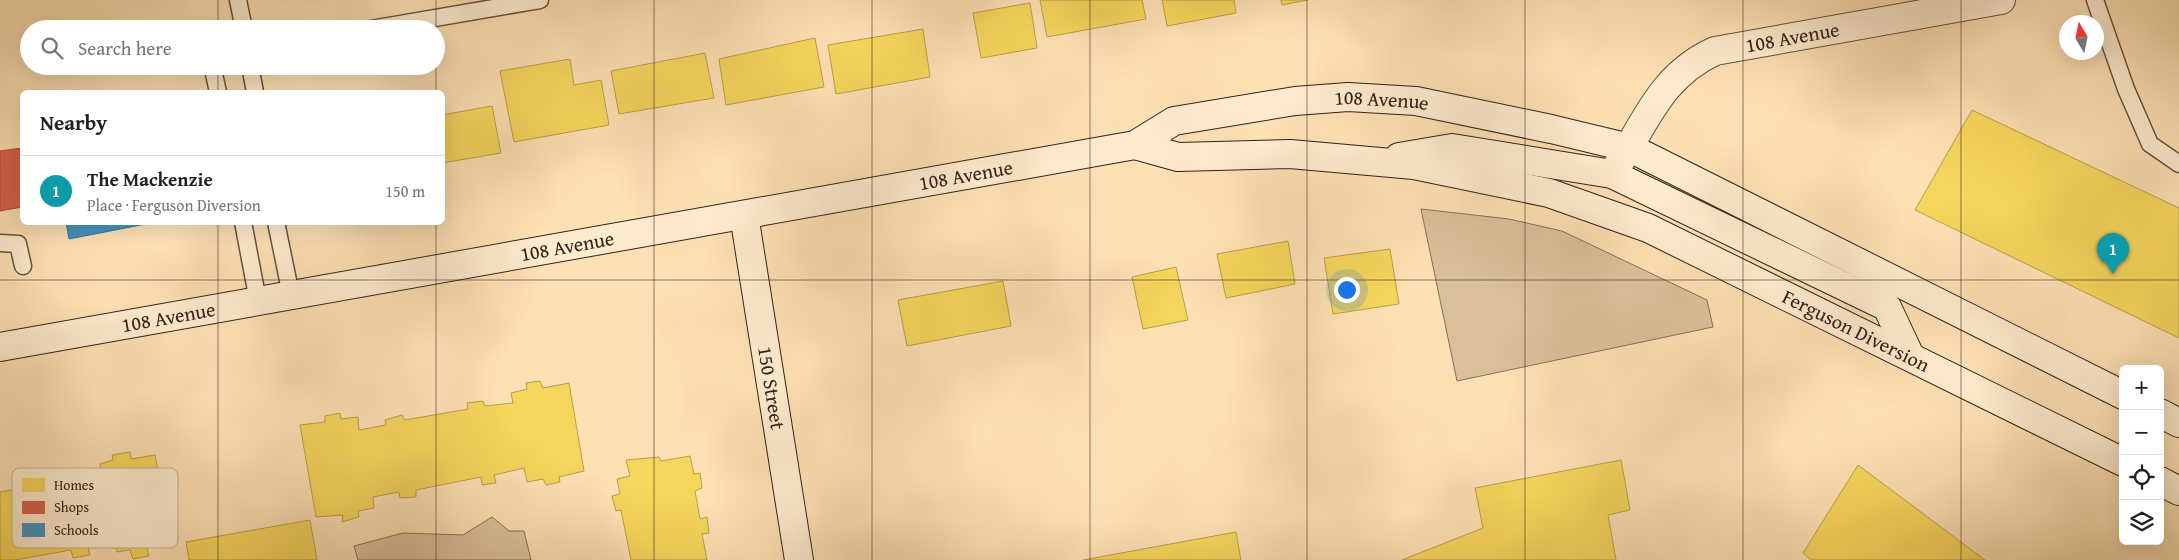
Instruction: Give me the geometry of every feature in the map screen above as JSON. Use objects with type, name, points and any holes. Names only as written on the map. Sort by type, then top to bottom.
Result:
[{"type":"main road","name":"108 Avenue","points":[[1612,174],[1670,82],[1698,59],[1715,51],[2001,0]]},
{"type":"main road","name":"108 Avenue","points":[[0,347],[1135,145],[1174,121],[1295,102],[1348,97],[1416,101],[1552,129],[1630,148]]},
{"type":"main road","name":"108 Avenue","points":[[1135,145],[1178,157],[1290,154],[1414,165],[1530,189],[1586,206]]},
{"type":"main road","points":[[1376,162],[1452,148],[1612,174],[1887,307],[1910,356]]},
{"type":"main road","points":[[1630,148],[2119,393]]},
{"type":"main road","name":"Ferguson Diversion","points":[[1586,206],[1648,228],[2119,460]]},
{"type":"main road","name":"150 Street","points":[[744,215],[799,560]]},
{"type":"main road","points":[[2164,415],[2179,423]]},
{"type":"main road","points":[[2164,483],[2179,490]]},
{"type":"lane","points":[[238,0],[242,20]]},
{"type":"lane","points":[[423,20],[540,0]]},
{"type":"lane","points":[[2095,0],[2126,89],[2150,144],[2179,164]]},
{"type":"lane","points":[[214,75],[218,90]]},
{"type":"lane","points":[[252,75],[255,90]]},
{"type":"lane","points":[[244,225],[258,301]]},
{"type":"lane","points":[[277,225],[291,295]]},
{"type":"lane","points":[[0,243],[18,244],[23,266]]},
{"type":"shaded area","points":[[1421,209],[1509,219],[1562,231],[1707,300],[1713,327],[1457,381]]},
{"type":"shaded area","points":[[492,517],[509,531],[524,531],[531,560],[358,560],[354,546],[403,533],[463,535]]},
{"type":"building: Homes","points":[[1040,0],[1142,0],[1146,19],[1047,37]]},
{"type":"building: Homes","points":[[1162,0],[1234,0],[1236,13],[1167,26]]},
{"type":"building: Homes","points":[[1281,0],[1308,0],[1282,5]]},
{"type":"building: Homes","points":[[1030,3],[1037,48],[981,58],[973,13]]},
{"type":"building: Homes","points":[[923,29],[930,77],[836,94],[828,45]]},
{"type":"building: Homes","points":[[815,38],[824,87],[726,105],[719,59]]},
{"type":"building: Homes","points":[[705,53],[714,98],[619,114],[611,71]]},
{"type":"building: Homes","points":[[570,59],[574,85],[601,80],[609,125],[514,142],[500,71]]},
{"type":"building: Homes","points":[[492,106],[501,153],[445,162],[445,114]]},
{"type":"building: Homes","points":[[1972,110],[2179,208],[2179,338],[1915,210]]},
{"type":"building: Homes","points":[[1288,241],[1295,284],[1226,298],[1217,254]]},
{"type":"building: Homes","points":[[1390,249],[1399,304],[1333,314],[1324,258]]},
{"type":"building: Homes","points":[[1176,267],[1188,320],[1143,329],[1132,277]]},
{"type":"building: Homes","points":[[1003,281],[1011,326],[907,346],[898,300]]},
{"type":"building: Homes","points":[[540,381],[543,388],[569,383],[584,471],[559,477],[560,482],[546,485],[543,479],[527,482],[524,468],[494,475],[496,483],[482,485],[481,477],[416,490],[416,497],[400,498],[399,492],[373,497],[374,508],[358,511],[359,517],[342,522],[343,515],[316,517],[300,425],[325,422],[325,416],[340,413],[341,419],[358,417],[359,430],[386,425],[385,420],[402,415],[405,420],[468,409],[467,403],[483,401],[485,406],[513,403],[511,393],[527,389],[526,383]]},
{"type":"building: Homes","points":[[130,452],[131,459],[155,455],[157,468],[101,468],[100,464],[113,460],[112,455]]},
{"type":"building: Homes","points":[[690,456],[694,474],[700,473],[702,488],[695,491],[700,519],[707,517],[709,533],[702,534],[707,560],[631,560],[621,510],[616,511],[612,496],[620,494],[617,479],[630,476],[626,460],[659,457],[661,461]]},
{"type":"building: Homes","points":[[1621,460],[1630,510],[1608,515],[1616,560],[1402,560],[1483,528],[1475,488]]},
{"type":"building: Homes","points":[[1858,465],[1985,560],[1811,560],[1803,553]]},
{"type":"building: Homes","points":[[12,490],[12,548],[88,548],[90,555],[73,558],[71,550],[15,560],[0,560],[0,492]]},
{"type":"building: Homes","points":[[310,520],[317,560],[189,560],[186,542]]},
{"type":"building: Homes","points":[[1236,532],[1241,560],[1083,560]]},
{"type":"building: Homes","points":[[116,548],[147,548],[149,556],[133,559],[130,550],[117,552]]},
{"type":"building: Shops","points":[[20,148],[20,207],[0,211],[0,151]]},
{"type":"building: Schools","points":[[67,225],[141,225],[69,239]]},
{"type":"place","name":"The Mackenzie","points":[[2113,274]]}]
